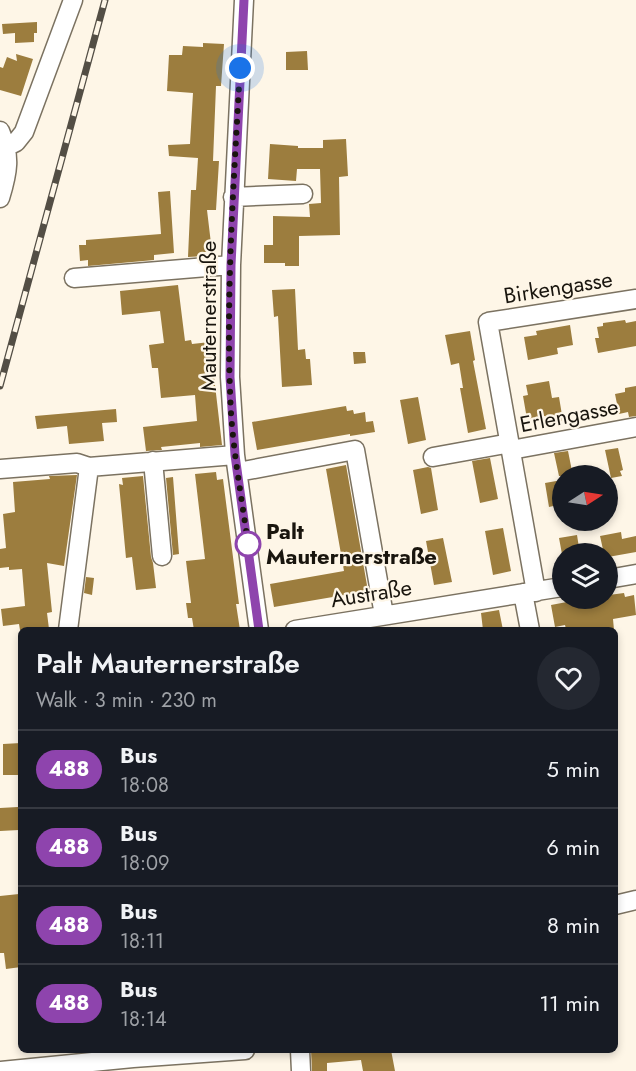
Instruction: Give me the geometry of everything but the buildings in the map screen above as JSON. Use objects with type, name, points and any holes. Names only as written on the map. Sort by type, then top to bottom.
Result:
[{"type":"street","points":[[0,198],[8,161],[2,143],[16,142],[29,123],[73,0]]},
{"type":"street","name":"Mauternerstraße","points":[[243,0],[233,197],[230,377],[236,463],[259,627]]},
{"type":"street","points":[[233,197],[303,194]]},
{"type":"street","points":[[74,278],[231,265]]},
{"type":"street","name":"Birkengasse","points":[[510,446],[488,322],[636,298]]},
{"type":"street","name":"Erlengasse","points":[[433,457],[636,427]]},
{"type":"street","points":[[510,446],[530,592],[530,627]]},
{"type":"street","points":[[0,469],[77,463],[89,467],[153,462],[236,463],[356,450],[384,615]]},
{"type":"street","points":[[153,462],[162,556]]},
{"type":"street","points":[[68,627],[89,467]]},
{"type":"street","points":[[618,577],[636,574]]},
{"type":"street","name":"Austraße","points":[[313,627],[552,589]]},
{"type":"street","points":[[618,904],[636,900]]},
{"type":"street","points":[[1,1071],[38,1069],[62,1058],[133,1064],[221,1053]]},
{"type":"street","points":[[300,1053],[301,1071]]},
{"type":"railway","points":[[0,386],[105,0]]},
{"type":"bus line","name":"488","points":[[244,0],[234,177],[230,377],[235,455],[259,627]]},
{"type":"place","name":"Palt Mauternerstraße","points":[[248,544]]},
{"type":"route","points":[[240,68],[231,265],[230,377],[235,455],[248,544]]}]
